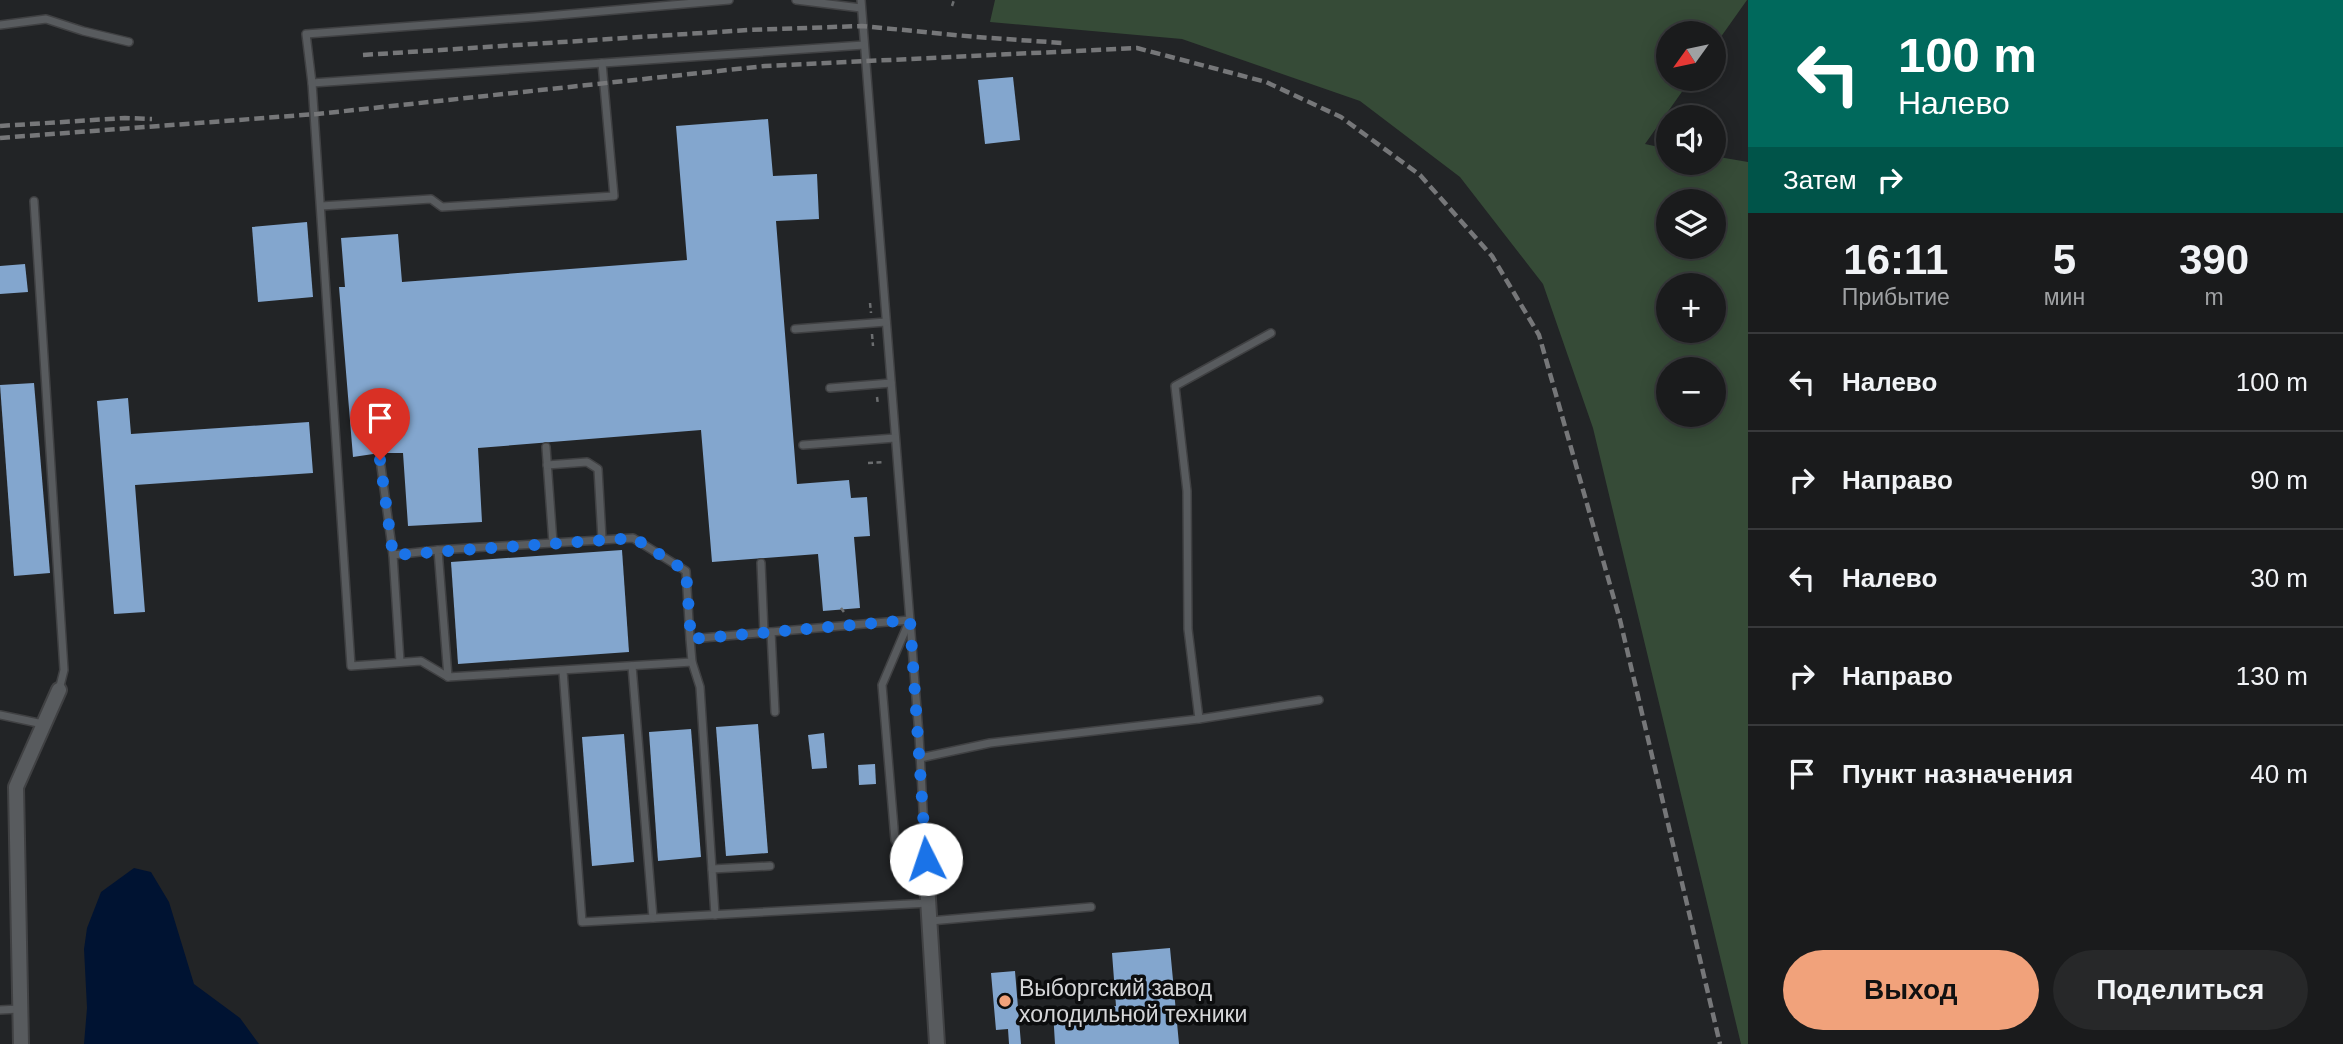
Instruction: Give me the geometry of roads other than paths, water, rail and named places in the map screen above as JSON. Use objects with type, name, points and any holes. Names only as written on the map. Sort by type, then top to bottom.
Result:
[{"type":"street","points":[[21,1044],[16,787],[59,690]]},
{"type":"street","points":[[927,883],[937,1044]]},
{"type":"lane","points":[[692,662],[448,677],[421,661],[351,666],[321,206],[306,34],[535,18],[729,0]]},
{"type":"lane","points":[[796,0],[861,4],[910,620],[927,883]]},
{"type":"lane","points":[[0,25],[46,19],[129,42]]},
{"type":"lane","points":[[312,83],[864,45]]},
{"type":"lane","points":[[321,206],[430,199],[442,207],[614,196],[602,63]]},
{"type":"lane","points":[[34,201],[64,670],[59,690]]},
{"type":"lane","points":[[794,330],[886,322]]},
{"type":"lane","points":[[1199,719],[1188,629],[1186,491],[1175,386],[1271,333]]},
{"type":"lane","points":[[830,388],[891,383]]},
{"type":"lane","points":[[803,445],[895,438]]},
{"type":"lane","points":[[546,447],[553,543]]},
{"type":"lane","points":[[380,460],[393,555],[400,662]]},
{"type":"lane","points":[[547,465],[587,462],[598,469],[603,539]]},
{"type":"lane","points":[[393,555],[634,538],[686,571],[692,662],[700,687],[715,915]]},
{"type":"lane","points":[[438,550],[448,677]]},
{"type":"lane","points":[[761,563],[775,712]]},
{"type":"lane","points":[[691,639],[910,620]]},
{"type":"lane","points":[[910,620],[882,685],[895,840],[927,883]]},
{"type":"lane","points":[[632,666],[653,918]]},
{"type":"lane","points":[[563,671],[582,922],[928,903]]},
{"type":"lane","points":[[920,758],[990,743],[1199,719],[1319,700]]},
{"type":"lane","points":[[0,715],[43,724]]},
{"type":"lane","points":[[712,869],[770,866]]},
{"type":"lane","points":[[930,920],[1091,907]]},
{"type":"lane","points":[[0,1010],[19,1009]]},
{"type":"water","points":[[134,868],[151,872],[169,902],[194,984],[240,1018],[259,1044],[84,1044],[87,1008],[84,949],[87,928],[101,892]]},
{"type":"railway","points":[[363,55],[748,30],[862,26],[1063,43]]},
{"type":"railway","points":[[0,138],[317,114],[765,66],[1137,48],[1266,82],[1341,117],[1420,175],[1492,256],[1539,335],[1620,620],[1720,1044]]},
{"type":"railway","points":[[0,126],[125,118],[152,119]]},
{"type":"place","name":"Выборгский завод холодильной техники","points":[[1005,1001]]}]
